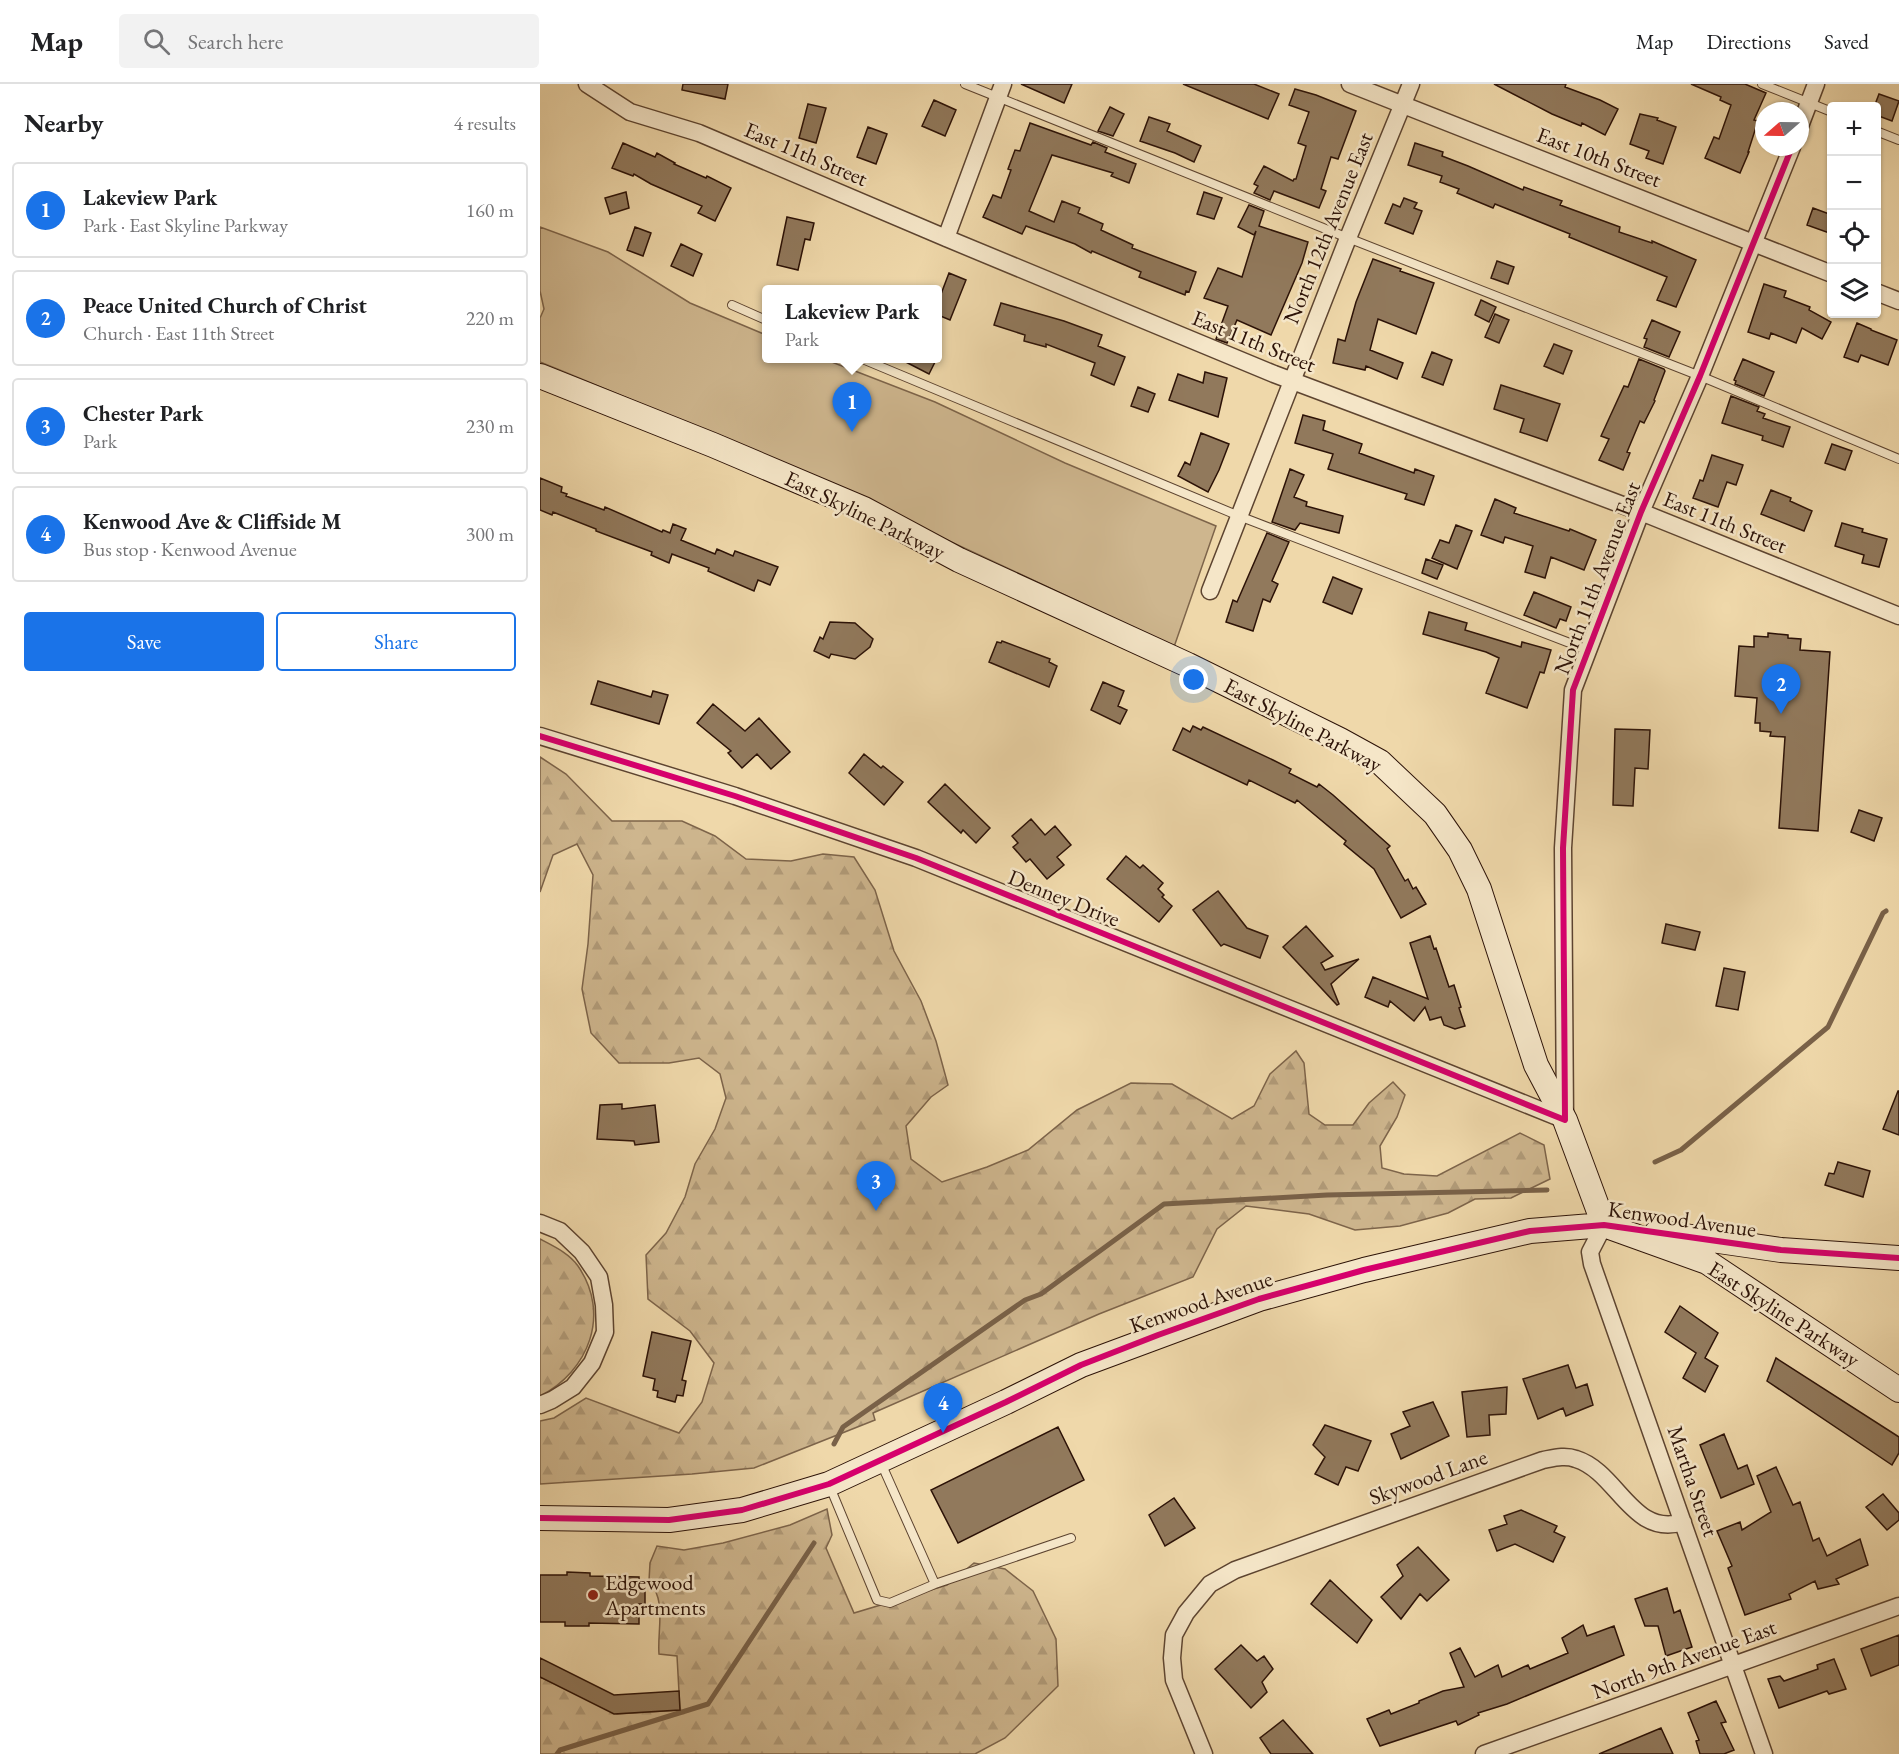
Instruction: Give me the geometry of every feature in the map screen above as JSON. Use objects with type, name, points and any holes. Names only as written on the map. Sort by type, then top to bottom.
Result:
[{"type":"street","name":"East 10th Street","points":[[1350,84],[1827,271]]},
{"type":"street","name":"North 12th Avenue East","points":[[1209,591],[1411,84]]},
{"type":"street","points":[[1809,102],[1816,84]]},
{"type":"street","name":"East 11th Street","points":[[594,88],[630,112],[699,133],[1292,381],[1641,512],[1899,616]]},
{"type":"street","points":[[946,238],[1000,90]]},
{"type":"street","name":"North 11th Avenue East","points":[[1565,1120],[1563,848],[1572,690],[1641,512],[1700,376],[1788,156]]},
{"type":"street","points":[[1881,294],[1899,301]]},
{"type":"street","name":"East Skyline Parkway","points":[[540,376],[713,445],[864,509],[959,560],[1188,664],[1380,762],[1435,814],[1460,850],[1479,889],[1536,1065],[1565,1120],[1604,1225],[1707,1262],[1899,1390]]},
{"type":"street","name":"Denney Drive","points":[[540,736],[735,796],[916,858],[1565,1120]]},
{"type":"street","points":[[540,1222],[560,1231],[582,1252],[599,1277],[604,1305],[605,1332],[592,1363],[573,1387],[540,1405]]},
{"type":"street","name":"Kenwood Avenue","points":[[540,1518],[669,1520],[742,1510],[829,1484],[1081,1365],[1259,1299],[1364,1270],[1530,1231],[1604,1225],[1781,1250],[1899,1258]]},
{"type":"street","name":"Martha Street","points":[[1604,1225],[1590,1252],[1592,1264],[1764,1754]]},
{"type":"street","name":"Skywood Lane","points":[[1204,1754],[1174,1680],[1172,1658],[1174,1635],[1186,1613],[1210,1584],[1235,1569],[1544,1460],[1559,1457],[1576,1459],[1592,1467],[1608,1480],[1639,1514],[1657,1524],[1672,1525],[1683,1522]]},
{"type":"street","name":"North 9th Avenue East","points":[[1484,1754],[1899,1606]]},
{"type":"lane","points":[[965,84],[1000,90],[1348,238],[1700,376],[1899,459]]},
{"type":"lane","points":[[1762,84],[1827,110]]},
{"type":"lane","points":[[1881,133],[1899,140]]},
{"type":"lane","points":[[732,305],[762,318]]},
{"type":"lane","points":[[872,363],[1239,516],[1588,650]]},
{"type":"lane","points":[[880,1460],[935,1584]]},
{"type":"lane","points":[[829,1484],[877,1600],[890,1603],[935,1584],[1071,1539]]},
{"type":"green space","points":[[540,227],[608,252],[690,303],[762,333],[762,363],[834,363],[935,402],[1065,463],[1216,526],[1174,647],[859,500],[700,429],[540,362],[540,318],[544,309],[540,291]]},
{"type":"green space","points":[[540,757],[566,774],[612,821],[682,821],[715,836],[746,859],[791,861],[823,854],[854,857],[875,890],[894,951],[921,1001],[936,1041],[948,1085],[931,1097],[906,1126],[911,1159],[942,1182],[1028,1150],[1077,1110],[1131,1083],[1172,1084],[1232,1119],[1254,1106],[1270,1074],[1296,1051],[1304,1063],[1309,1114],[1325,1125],[1353,1125],[1369,1103],[1393,1082],[1405,1095],[1397,1117],[1380,1146],[1382,1168],[1404,1174],[1437,1176],[1520,1133],[1544,1145],[1550,1179],[1511,1198],[1475,1199],[1448,1213],[1400,1226],[1355,1230],[1309,1214],[1246,1206],[1217,1229],[1193,1277],[1099,1314],[873,1413],[875,1420],[754,1468],[540,1484],[540,1421],[554,1418],[586,1398],[679,1433],[702,1402],[714,1363],[690,1331],[648,1299],[646,1255],[666,1233],[685,1197],[695,1164],[715,1129],[726,1098],[720,1074],[699,1058],[669,1063],[619,1063],[591,1033],[582,989],[593,875],[577,844],[553,855],[540,892]]},
{"type":"green space","points":[[540,1239],[565,1254],[578,1266],[588,1284],[593,1303],[593,1322],[590,1340],[582,1357],[557,1385],[540,1396]]},
{"type":"green space","points":[[827,1509],[832,1535],[826,1548],[854,1613],[947,1585],[974,1563],[1005,1569],[1033,1591],[1056,1639],[1058,1686],[1005,1738],[975,1754],[540,1754],[540,1677],[617,1714],[680,1710],[677,1656],[659,1654],[660,1607],[655,1589],[649,1581],[650,1563],[657,1546],[684,1550],[723,1543],[790,1525]]},
{"type":"building","points":[[683,84],[728,84],[725,99],[682,90]]},
{"type":"building","points":[[1021,84],[1072,84],[1064,103]]},
{"type":"building","points":[[1183,84],[1254,84],[1279,94],[1268,119]]},
{"type":"building","points":[[1494,84],[1566,84],[1565,87],[1618,109],[1605,135],[1582,123],[1581,126],[1552,114]]},
{"type":"building","points":[[1691,84],[1745,84],[1766,93],[1762,102],[1755,102],[1755,130],[1740,173],[1705,158],[1714,137],[1719,139],[1731,105],[1720,100],[1721,97]]},
{"type":"building","points":[[1295,89],[1356,111],[1338,159],[1331,157],[1321,189],[1326,191],[1319,208],[1274,191],[1270,200],[1254,193],[1258,186],[1254,184],[1264,166],[1293,181],[1296,179],[1306,146],[1298,143],[1309,112],[1289,105]]},
{"type":"building","points":[[1879,94],[1899,101],[1892,121],[1881,117],[1881,102],[1876,102]]},
{"type":"building","points":[[934,100],[956,110],[945,136],[922,126]]},
{"type":"building","points":[[808,104],[826,108],[816,143],[799,138]]},
{"type":"building","points":[[1110,107],[1124,114],[1113,136],[1098,131]]},
{"type":"building","points":[[1640,114],[1658,118],[1657,120],[1676,127],[1663,164],[1646,158],[1649,151],[1630,144]]},
{"type":"building","points":[[1149,117],[1170,124],[1167,131],[1201,146],[1194,162],[1140,141]]},
{"type":"building","points":[[1030,123],[1091,145],[1093,142],[1107,148],[1105,152],[1136,164],[1129,183],[1111,176],[1113,173],[1052,155],[1029,211],[1054,222],[1062,201],[1080,208],[1078,213],[1103,224],[1101,230],[1133,245],[1132,248],[1196,272],[1189,292],[1186,291],[1185,295],[1139,277],[1141,272],[1026,226],[1022,234],[983,217],[993,195],[1001,198],[1015,150],[1020,151]]},
{"type":"building","points":[[868,127],[887,134],[876,164],[857,157]]},
{"type":"building","points":[[623,143],[655,157],[657,153],[674,164],[731,188],[715,221],[698,213],[702,206],[651,184],[634,174],[633,176],[612,168]]},
{"type":"building","points":[[1415,143],[1443,152],[1442,156],[1523,190],[1524,187],[1562,201],[1560,205],[1620,227],[1619,232],[1652,243],[1652,241],[1696,260],[1676,307],[1657,300],[1667,277],[1495,204],[1493,208],[1457,193],[1459,189],[1440,182],[1442,176],[1408,165]]},
{"type":"building","points":[[626,192],[629,208],[610,214],[605,198]]},
{"type":"building","points":[[1204,192],[1222,198],[1214,219],[1197,214]]},
{"type":"building","points":[[1404,198],[1417,203],[1414,208],[1422,211],[1413,234],[1385,223],[1393,204],[1400,207]]},
{"type":"building","points":[[1249,205],[1264,211],[1259,226],[1308,242],[1302,263],[1271,335],[1237,320],[1227,343],[1216,339],[1228,306],[1204,298],[1218,268],[1242,277],[1256,231],[1254,235],[1238,227]]},
{"type":"building","points":[[1813,208],[1827,213],[1827,232],[1807,225]]},
{"type":"building","points":[[787,217],[814,223],[810,240],[805,239],[798,270],[777,265]]},
{"type":"building","points":[[635,227],[651,233],[643,256],[627,250]]},
{"type":"building","points":[[681,244],[702,254],[693,276],[671,266]]},
{"type":"building","points":[[1373,259],[1434,283],[1416,334],[1378,319],[1370,350],[1403,363],[1397,379],[1366,366],[1365,370],[1333,363],[1338,339],[1345,341],[1356,302]]},
{"type":"building","points":[[1497,261],[1514,267],[1508,284],[1491,278]]},
{"type":"building","points":[[949,273],[966,280],[950,320],[942,317],[942,291]]},
{"type":"building","points":[[1764,284],[1786,291],[1784,297],[1810,307],[1809,310],[1831,322],[1822,339],[1802,328],[1796,343],[1771,333],[1769,339],[1748,332]]},
{"type":"building","points":[[1481,300],[1496,307],[1489,322],[1475,315]]},
{"type":"building","points":[[1001,303],[1064,321],[1102,335],[1098,346],[1125,357],[1114,385],[1091,375],[1095,363],[1046,344],[1046,347],[1024,341],[1025,335],[994,325]]},
{"type":"building","points":[[1495,314],[1509,320],[1499,343],[1485,337]]},
{"type":"building","points":[[1652,320],[1680,332],[1669,357],[1644,347],[1647,339],[1644,338]]},
{"type":"building","points":[[1857,323],[1897,340],[1888,365],[1861,355],[1858,362],[1844,357]]},
{"type":"building","points":[[1554,344],[1572,351],[1563,374],[1544,366]]},
{"type":"building","points":[[1432,352],[1452,360],[1443,385],[1422,377]]},
{"type":"building","points":[[1639,359],[1665,371],[1655,401],[1644,423],[1640,421],[1627,452],[1630,453],[1623,470],[1599,460],[1609,439],[1601,436],[1624,386],[1628,387]]},
{"type":"building","points":[[1743,359],[1774,372],[1764,396],[1735,384],[1734,380]]},
{"type":"building","points":[[908,363],[934,363],[929,374]]},
{"type":"building","points":[[1205,372],[1227,378],[1218,417],[1169,400],[1178,374],[1203,383]]},
{"type":"building","points":[[1501,385],[1560,404],[1547,441],[1520,432],[1524,419],[1494,409]]},
{"type":"building","points":[[1138,387],[1155,394],[1148,412],[1131,406]]},
{"type":"building","points":[[1731,396],[1759,407],[1757,411],[1765,414],[1763,418],[1790,427],[1783,447],[1762,440],[1763,436],[1722,423]]},
{"type":"building","points":[[1303,415],[1325,421],[1323,430],[1362,444],[1359,453],[1414,473],[1415,469],[1434,476],[1424,505],[1405,499],[1407,494],[1328,469],[1333,454],[1295,443]]},
{"type":"building","points":[[1201,433],[1229,444],[1208,492],[1178,476],[1185,462],[1190,465]]},
{"type":"building","points":[[1832,444],[1852,451],[1845,470],[1825,463]]},
{"type":"building","points":[[1712,455],[1743,465],[1736,485],[1727,482],[1718,507],[1693,498],[1700,480],[1703,481]]},
{"type":"building","points":[[1290,469],[1304,475],[1294,497],[1307,502],[1306,506],[1343,516],[1339,533],[1300,523],[1295,530],[1272,522]]},
{"type":"building","points":[[540,478],[562,487],[561,492],[567,494],[566,496],[604,510],[605,507],[662,532],[663,530],[670,533],[673,524],[686,529],[681,540],[715,554],[717,549],[733,556],[735,551],[778,567],[770,585],[758,580],[754,591],[708,571],[709,568],[672,554],[669,563],[651,555],[652,552],[553,512],[552,515],[540,510]]},
{"type":"building","points":[[1771,490],[1791,498],[1790,501],[1812,511],[1804,531],[1761,514]]},
{"type":"building","points":[[1495,499],[1516,508],[1514,513],[1569,531],[1570,529],[1596,540],[1584,570],[1551,557],[1545,578],[1525,572],[1533,546],[1505,537],[1503,543],[1481,535]]},
{"type":"building","points":[[1842,523],[1887,539],[1879,567],[1862,563],[1864,555],[1835,546]]},
{"type":"building","points":[[1456,525],[1472,531],[1457,569],[1432,558],[1440,540],[1449,543]]},
{"type":"building","points":[[1267,533],[1289,542],[1272,581],[1278,584],[1270,602],[1263,599],[1253,631],[1226,622],[1233,600],[1237,602]]},
{"type":"building","points":[[1426,559],[1443,565],[1437,579],[1422,573]]},
{"type":"building","points":[[1333,577],[1362,589],[1352,614],[1323,602]]},
{"type":"building","points":[[1534,592],[1571,607],[1566,621],[1560,619],[1556,628],[1524,615]]},
{"type":"building","points":[[1429,612],[1467,623],[1465,630],[1521,647],[1522,642],[1551,650],[1544,673],[1540,672],[1527,708],[1486,693],[1499,658],[1486,652],[1423,634]]},
{"type":"building","points":[[830,622],[855,623],[873,639],[870,647],[855,659],[831,654],[829,658],[814,651],[820,637],[823,639]]},
{"type":"building","points":[[1768,633],[1801,639],[1800,650],[1830,652],[1818,831],[1779,828],[1785,737],[1770,736],[1771,732],[1760,731],[1760,723],[1755,723],[1757,698],[1735,696],[1739,646],[1754,647],[1754,636],[1768,637]]},
{"type":"building","points":[[1002,641],[1050,659],[1049,662],[1057,666],[1049,687],[989,662],[997,642]]},
{"type":"building","points":[[598,681],[651,697],[653,691],[668,695],[659,724],[591,704]]},
{"type":"building","points":[[1103,682],[1124,691],[1118,706],[1127,710],[1120,724],[1091,710]]},
{"type":"building","points":[[713,704],[745,731],[759,718],[790,752],[771,769],[757,754],[742,768],[728,753],[731,751],[697,723]]},
{"type":"building","points":[[1193,726],[1201,730],[1203,727],[1273,760],[1291,769],[1289,773],[1317,787],[1319,784],[1390,846],[1387,849],[1405,881],[1408,879],[1413,889],[1416,887],[1426,904],[1401,918],[1374,869],[1344,844],[1346,841],[1297,800],[1295,803],[1249,780],[1247,785],[1173,750],[1183,728],[1190,732]]},
{"type":"building","points":[[1615,729],[1650,730],[1648,769],[1635,768],[1633,806],[1613,805]]},
{"type":"building","points":[[864,754],[903,782],[884,805],[849,773]]},
{"type":"building","points":[[945,784],[990,828],[976,843],[963,830],[961,833],[928,802]]},
{"type":"building","points":[[1859,810],[1882,818],[1874,841],[1851,832]]},
{"type":"building","points":[[1031,819],[1045,835],[1055,826],[1071,845],[1057,857],[1064,865],[1047,879],[1030,859],[1026,862],[1013,847],[1018,843],[1012,836]]},
{"type":"building","points":[[1126,856],[1140,868],[1143,865],[1163,883],[1158,889],[1164,895],[1162,897],[1172,906],[1159,922],[1107,879]]},
{"type":"building","points":[[1218,891],[1247,928],[1268,936],[1260,958],[1224,944],[1221,946],[1193,910]]},
{"type":"building","points":[[1666,924],[1700,932],[1695,950],[1662,943]]},
{"type":"building","points":[[1306,926],[1333,956],[1321,963],[1325,970],[1359,959],[1331,984],[1339,1004],[1337,1005],[1283,947]]},
{"type":"building","points":[[1430,936],[1449,987],[1454,985],[1465,1026],[1455,1029],[1444,1025],[1441,1017],[1430,1020],[1425,1007],[1414,1021],[1390,1001],[1388,1007],[1365,997],[1373,977],[1428,999],[1410,943]]},
{"type":"building","points":[[1724,968],[1745,972],[1738,1010],[1716,1006]]},
{"type":"building","points":[[1899,1091],[1899,1135],[1883,1129]]},
{"type":"building","points":[[622,1104],[622,1109],[655,1105],[659,1142],[635,1145],[634,1141],[597,1139],[600,1105]]},
{"type":"building","points":[[1838,1162],[1870,1171],[1863,1197],[1825,1185],[1829,1173],[1834,1174]]},
{"type":"building","points":[[1680,1306],[1718,1333],[1705,1358],[1718,1366],[1705,1392],[1683,1378],[1696,1353],[1665,1332]]},
{"type":"building","points":[[652,1332],[691,1341],[682,1380],[686,1381],[683,1396],[677,1395],[675,1402],[657,1397],[658,1391],[653,1390],[655,1379],[643,1376]]},
{"type":"building","points":[[1776,1358],[1899,1437],[1899,1453],[1892,1465],[1767,1381]]},
{"type":"building","points":[[1568,1365],[1576,1388],[1587,1384],[1593,1405],[1566,1416],[1563,1408],[1538,1419],[1523,1379]]},
{"type":"building","points":[[1507,1387],[1506,1414],[1489,1415],[1490,1435],[1467,1437],[1462,1392]]},
{"type":"building","points":[[1433,1402],[1449,1436],[1401,1459],[1391,1434],[1410,1426],[1403,1412]]},
{"type":"building","points":[[1325,1425],[1371,1441],[1358,1471],[1346,1467],[1338,1485],[1315,1474],[1325,1457],[1313,1445]]},
{"type":"building","points":[[1058,1427],[1084,1480],[958,1543],[931,1490]]},
{"type":"building","points":[[1724,1434],[1738,1469],[1747,1465],[1754,1484],[1721,1498],[1700,1445]]},
{"type":"building","points":[[1776,1467],[1793,1505],[1800,1502],[1813,1541],[1819,1538],[1827,1556],[1860,1539],[1868,1565],[1836,1579],[1839,1584],[1818,1589],[1815,1581],[1789,1594],[1791,1599],[1745,1615],[1728,1568],[1732,1566],[1717,1531],[1740,1522],[1742,1530],[1771,1512],[1757,1476]]},
{"type":"building","points":[[1883,1494],[1899,1513],[1899,1520],[1887,1530],[1866,1507]]},
{"type":"building","points":[[1174,1498],[1195,1528],[1165,1546],[1149,1515]]},
{"type":"building","points":[[1521,1510],[1557,1526],[1554,1532],[1565,1537],[1553,1562],[1515,1544],[1497,1551],[1489,1530],[1507,1524],[1504,1516]]},
{"type":"building","points":[[1418,1547],[1449,1580],[1427,1601],[1420,1594],[1401,1619],[1381,1597],[1403,1576],[1397,1565]]},
{"type":"building","name":"Edgewood Apartments","points":[[567,1572],[590,1573],[590,1576],[639,1577],[639,1589],[645,1589],[645,1604],[639,1604],[639,1624],[589,1623],[589,1626],[565,1626],[565,1622],[540,1622],[540,1575],[567,1575]]},
{"type":"building","points":[[1330,1580],[1372,1620],[1357,1643],[1311,1604]]},
{"type":"building","points":[[1667,1588],[1674,1613],[1680,1610],[1692,1647],[1666,1656],[1658,1626],[1645,1626],[1635,1599]]},
{"type":"building","points":[[1583,1625],[1587,1636],[1614,1626],[1624,1655],[1507,1704],[1478,1713],[1479,1715],[1458,1725],[1456,1721],[1380,1746],[1367,1719],[1389,1710],[1391,1714],[1443,1691],[1464,1687],[1450,1653],[1460,1648],[1475,1677],[1498,1665],[1502,1677],[1528,1665],[1530,1669],[1568,1653],[1562,1638]]},
{"type":"building","points":[[1899,1635],[1899,1665],[1871,1676],[1861,1649]]},
{"type":"building","points":[[1241,1645],[1257,1661],[1264,1656],[1273,1669],[1262,1682],[1267,1692],[1251,1708],[1215,1669]]},
{"type":"building","points":[[540,1658],[614,1695],[679,1691],[680,1710],[614,1714],[540,1677]]},
{"type":"building","points":[[1834,1659],[1846,1689],[1829,1694],[1827,1691],[1779,1708],[1768,1679],[1780,1676],[1784,1681],[1818,1669],[1817,1665]]},
{"type":"building","points":[[1716,1701],[1726,1722],[1721,1723],[1734,1750],[1724,1754],[1700,1754],[1696,1741],[1699,1740],[1688,1713]]},
{"type":"building","points":[[1283,1720],[1313,1754],[1271,1754],[1260,1738]]},
{"type":"building","points":[[1661,1728],[1673,1754],[1599,1754]]},
{"type":"waterway","points":[[1655,1162],[1681,1150],[1828,1027],[1886,911]]},
{"type":"waterway","points":[[834,1444],[843,1427],[1025,1300],[1041,1294],[1164,1204],[1327,1195],[1547,1190]]},
{"type":"waterway","points":[[557,1754],[560,1750],[708,1704],[814,1543]]},
{"type":"cycle path","points":[[540,736],[735,796],[916,858],[1565,1120],[1563,848],[1573,690],[1641,512],[1700,376],[1788,156]]},
{"type":"cycle path","points":[[540,1518],[669,1520],[742,1510],[829,1484],[1081,1365],[1259,1299],[1364,1270],[1530,1231],[1604,1225],[1781,1250],[1899,1258]]},
{"type":"place","name":"Lakeview Park","points":[[852,432]]},
{"type":"place","name":"Peace United Church of Christ","points":[[1781,714]]},
{"type":"place","name":"Chester Park","points":[[876,1211]]},
{"type":"place","name":"Kenwood Ave & Cliffside M","points":[[943,1433]]},
{"type":"place","name":"Edgewood Apartments","points":[[593,1595]]}]
